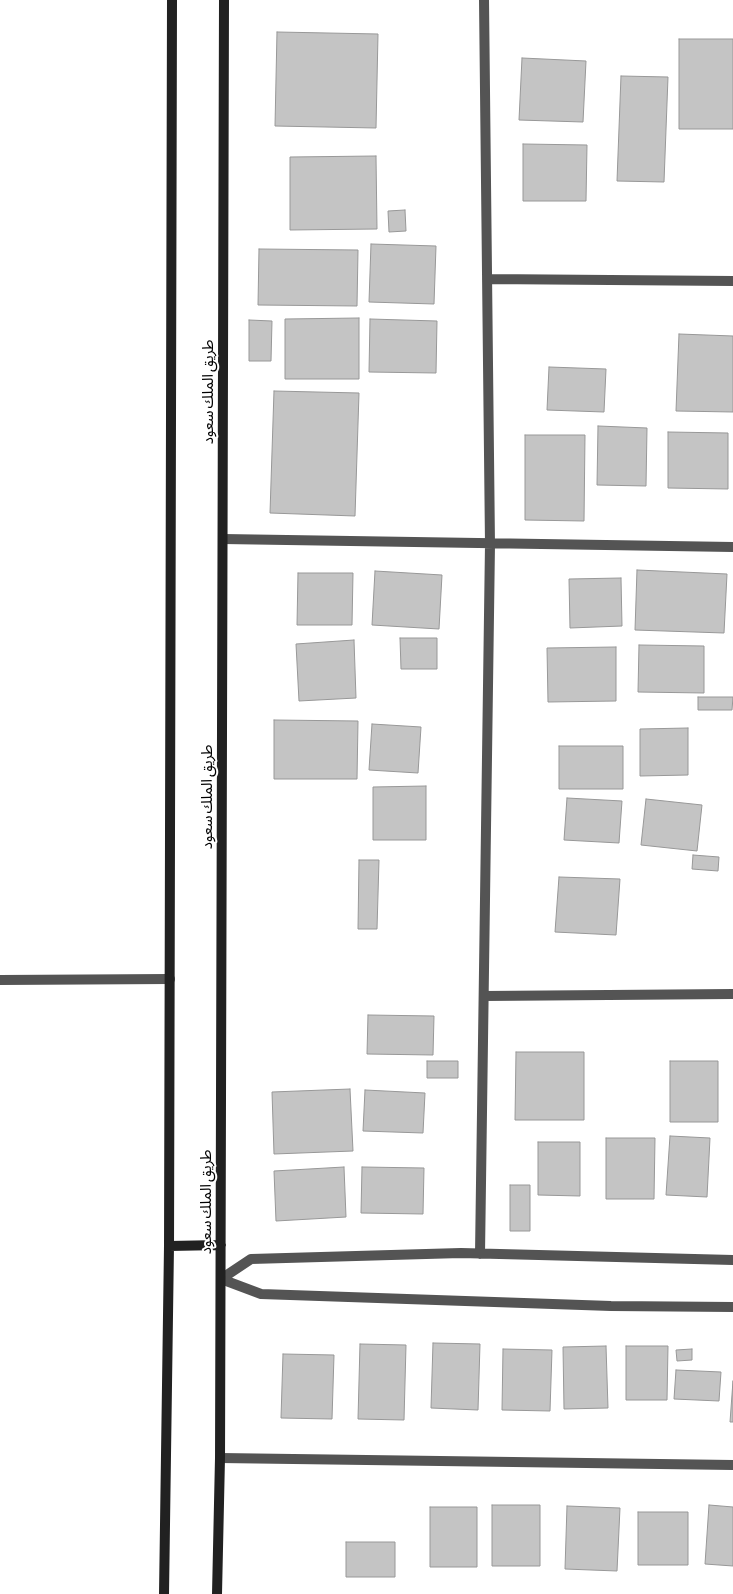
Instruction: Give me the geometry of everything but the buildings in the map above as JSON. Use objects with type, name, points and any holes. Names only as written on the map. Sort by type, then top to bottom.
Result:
[{"type":"main road","points":[[164,1594],[169,1246],[172,0]]},
{"type":"main road","name":"طريق الملك سعود","points":[[217,1594],[221,1279],[224,0]]},
{"type":"main road","points":[[169,1246],[221,1245]]},
{"type":"street","points":[[480,1254],[490,544],[484,0]]},
{"type":"street","points":[[487,279],[733,282]]},
{"type":"street","points":[[222,539],[733,548]]},
{"type":"street","points":[[0,980],[170,979]]},
{"type":"street","points":[[484,996],[733,994]]},
{"type":"street","points":[[221,1279],[251,1259],[480,1254],[733,1260]]},
{"type":"street","points":[[221,1279],[261,1294],[733,1308]]},
{"type":"street","points":[[220,1458],[733,1465]]}]
